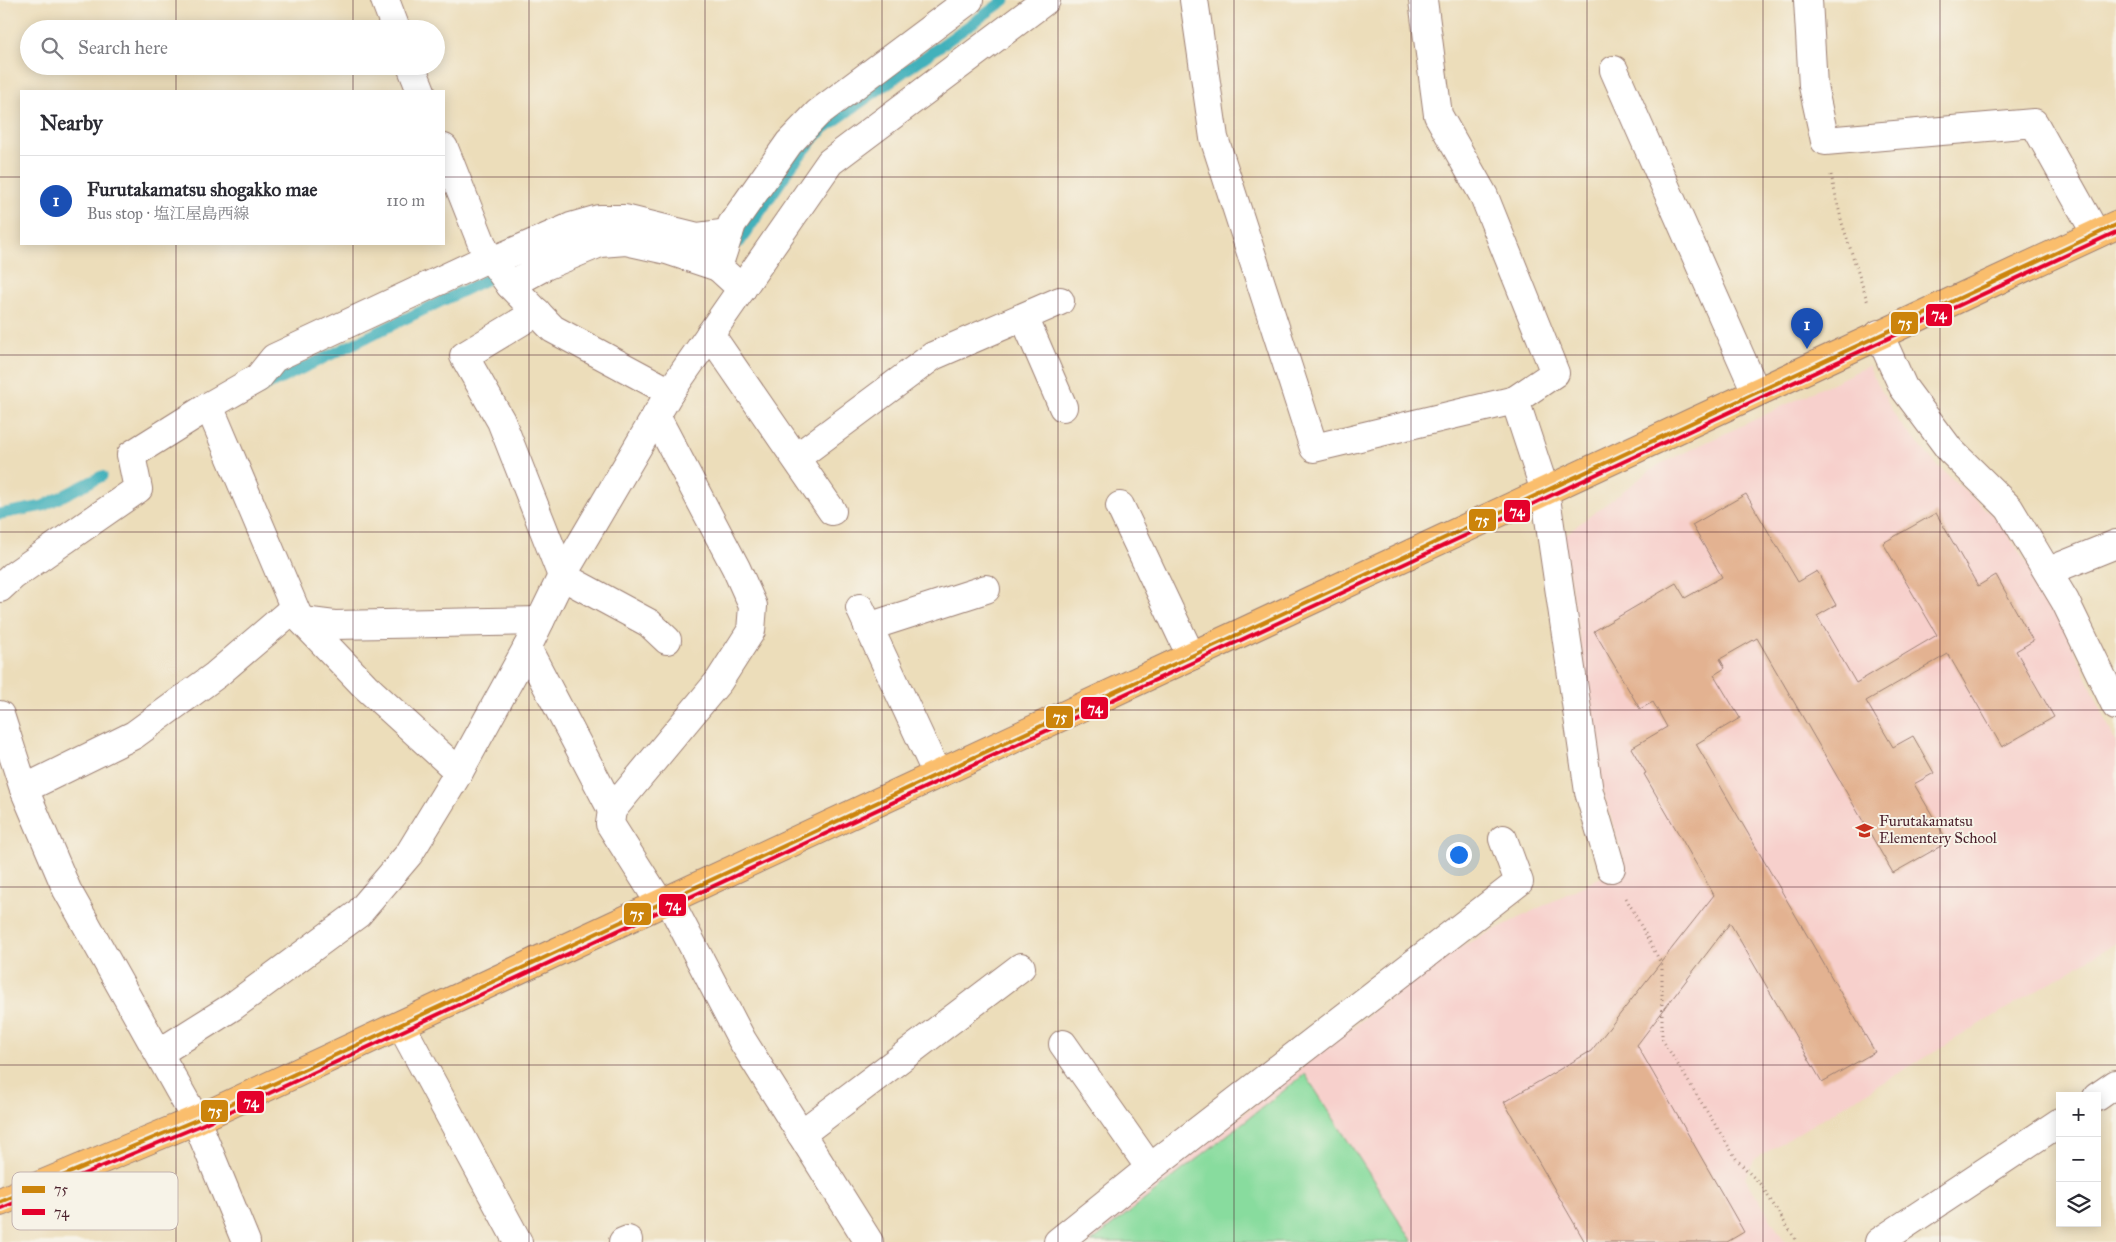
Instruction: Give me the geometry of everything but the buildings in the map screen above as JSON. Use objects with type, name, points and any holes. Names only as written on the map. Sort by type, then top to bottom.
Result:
[{"type":"main road","points":[[72,1172],[196,1120],[2106,230]]},
{"type":"main road","points":[[0,1202],[12,1197]]},
{"type":"street","points":[[384,0],[392,20]]},
{"type":"street","points":[[719,264],[732,224],[789,143],[818,112],[969,0]]},
{"type":"street","points":[[159,1053],[232,1007],[358,914],[409,854],[459,772],[527,648],[562,576],[670,392],[830,162],[1046,0]]},
{"type":"street","points":[[1194,0],[1214,138],[1314,448],[1515,400],[1555,373],[1484,196],[1438,116],[1423,0]]},
{"type":"street","points":[[1808,0],[1814,86],[1825,141],[2034,123],[2106,230]]},
{"type":"street","points":[[1614,70],[1756,392]]},
{"type":"street","points":[[415,75],[421,90]]},
{"type":"street","points":[[445,151],[484,249],[510,285],[553,329],[670,392]]},
{"type":"street","points":[[0,588],[13,576],[138,489],[131,455],[258,378],[274,358],[491,259],[571,227],[599,219],[625,219],[698,237],[730,233]]},
{"type":"street","points":[[510,285],[545,266],[600,243],[626,241],[719,264],[742,289]]},
{"type":"street","points":[[796,458],[933,356],[1060,301]]},
{"type":"street","points":[[537,312],[464,356],[501,421],[562,576],[649,623],[667,640]]},
{"type":"street","points":[[1024,316],[1063,407]]},
{"type":"street","points":[[710,334],[832,511]]},
{"type":"street","points":[[1880,334],[1903,387],[1950,450],[2009,508],[2049,571],[2114,697]]},
{"type":"street","points":[[1515,400],[1545,491],[1589,792],[1611,868]]},
{"type":"street","points":[[209,406],[300,619]]},
{"type":"street","points":[[656,416],[736,568],[753,606],[751,631],[719,681],[612,810],[610,824],[664,901],[742,1040],[869,1242]]},
{"type":"street","points":[[1120,506],[1191,656]]},
{"type":"street","points":[[2049,571],[2116,544]]},
{"type":"street","points":[[937,774],[864,618],[986,588]]},
{"type":"street","points":[[24,789],[134,735],[216,674],[292,610],[365,686],[459,772]]},
{"type":"street","points":[[300,619],[334,625],[540,621]]},
{"type":"street","points":[[527,648],[612,810]]},
{"type":"street","points":[[0,715],[24,789],[67,890],[196,1120],[246,1242]]},
{"type":"street","points":[[1058,1242],[1150,1168],[1519,882],[1503,839]]},
{"type":"street","points":[[801,1134],[1021,967]]},
{"type":"street","points":[[400,1025],[518,1242]]},
{"type":"street","points":[[1063,1044],[1150,1168]]},
{"type":"street","points":[[2101,1094],[2116,1084]]},
{"type":"street","points":[[1879,1242],[2056,1125]]},
{"type":"path","points":[[1825,141],[1842,223],[1880,334]]},
{"type":"path","points":[[1611,868],[1662,965],[1662,1039],[1737,1160],[1761,1185],[1797,1242]]},
{"type":"shaded area","name":"Furutakamatsu Elementery School","points":[[1868,366],[1898,421],[1938,466],[1999,521],[2037,578],[2072,644],[2116,743],[2116,943],[1755,1159],[1745,1177],[1785,1242],[1081,1242],[1444,955],[1625,865],[1604,795],[1563,536],[1658,465]]},
{"type":"green space","points":[[1305,1074],[1413,1242],[1091,1242]]},
{"type":"waterway","points":[[729,245],[740,242],[793,164],[822,130],[1005,0]]},
{"type":"waterway","points":[[258,390],[500,273]]},
{"type":"waterway","points":[[0,514],[43,506],[102,476]]},
{"type":"transit line","name":"75","points":[[72,1172],[196,1120],[2116,225]]},
{"type":"transit line","name":"74","points":[[88,1172],[199,1126],[2116,232]]},
{"type":"transit line","name":"75","points":[[0,1202],[12,1197]]},
{"type":"transit line","name":"74","points":[[2,1208],[12,1204]]},
{"type":"place","name":"Furutakamatsu shogakko mae","points":[[1807,349]]},
{"type":"place","name":"Furutakamatsu Elementery School","points":[[1865,830]]}]
